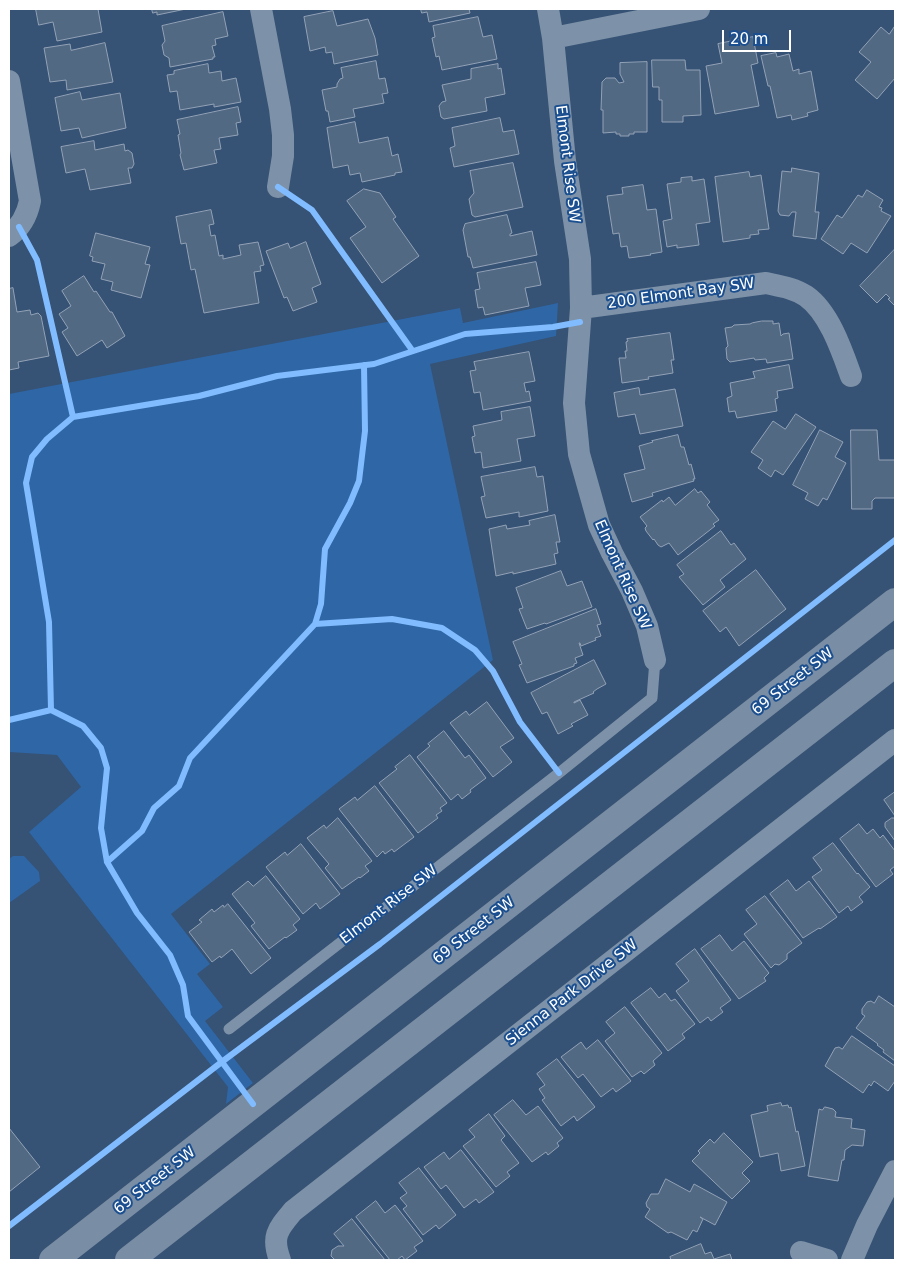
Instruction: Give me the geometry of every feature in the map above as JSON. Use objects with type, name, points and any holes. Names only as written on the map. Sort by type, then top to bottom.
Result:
[{"type":"main road","name":"69 Street SW","points":[[53,1260],[895,602]]},
{"type":"main road","points":[[129,1260],[895,663]]},
{"type":"street","points":[[261,9],[280,109],[283,135],[283,156],[278,187]]},
{"type":"street","name":"Elmont Rise SW","points":[[548,9],[580,259],[581,308],[574,402],[579,454],[599,525],[647,626],[655,660]]},
{"type":"street","points":[[553,38],[699,9]]},
{"type":"street","points":[[9,81],[30,201],[22,222],[15,232],[9,236]]},
{"type":"street","name":"200 Elmont Bay SW","points":[[581,308],[766,282],[790,288],[807,296],[822,314],[839,342],[851,376]]},
{"type":"street","name":"Sienna Park Drive SW","points":[[280,1260],[275,1243],[278,1229],[294,1211],[895,740]]},
{"type":"street","points":[[852,1260],[895,1171]]},
{"type":"street","points":[[801,1252],[827,1260]]},
{"type":"lane","name":"Elmont Rise SW","points":[[229,1029],[559,773],[652,698],[655,660]]},
{"type":"shaded area","points":[[558,303],[556,336],[430,364],[493,660],[171,914],[210,964],[197,974],[223,1007],[205,1021],[253,1083],[226,1104],[228,1087],[29,832],[81,787],[57,755],[9,752],[9,394],[460,308],[463,323]]},
{"type":"shaded area","points":[[13,856],[24,856],[39,872],[40,881],[9,903],[9,859]]},
{"type":"building","points":[[36,9],[98,9],[102,32],[57,41],[53,22],[39,25]]},
{"type":"building","points":[[152,9],[186,9],[157,15],[157,12],[153,13]]},
{"type":"building","points":[[421,9],[469,9],[470,13],[429,22],[427,12],[422,13]]},
{"type":"building","points":[[333,11],[337,26],[368,19],[375,38],[378,55],[334,64],[332,52],[326,53],[325,47],[310,51],[304,17]]},
{"type":"building","points":[[223,12],[228,36],[215,39],[216,45],[212,46],[215,57],[213,59],[170,67],[169,58],[164,55],[162,45],[165,41],[162,26]]},
{"type":"building","points":[[478,17],[483,37],[492,35],[497,59],[442,70],[439,56],[436,57],[432,38],[435,37],[433,26]]},
{"type":"building","points":[[895,26],[895,78],[877,99],[855,80],[871,62],[859,52],[881,27],[889,34]]},
{"type":"building","points":[[753,37],[758,63],[751,65],[759,106],[715,114],[706,66],[722,63],[718,44]]},
{"type":"building","points":[[105,43],[113,82],[67,90],[66,80],[50,82],[44,48],[70,44],[71,50]]},
{"type":"building","points":[[776,53],[777,57],[789,54],[793,71],[799,69],[799,74],[811,71],[818,110],[807,113],[808,116],[792,120],[791,115],[777,118],[761,56]]},
{"type":"building","points":[[652,60],[685,60],[686,70],[700,70],[701,115],[683,116],[683,122],[662,122],[662,100],[659,100],[659,87],[653,87]]},
{"type":"building","points":[[376,61],[379,79],[385,78],[388,93],[382,94],[384,103],[353,109],[355,117],[330,122],[322,90],[337,87],[340,79],[343,78],[341,68]]},
{"type":"building","points":[[647,62],[647,132],[634,132],[634,134],[629,134],[629,136],[620,136],[616,132],[603,133],[603,110],[601,110],[602,82],[606,78],[615,78],[619,83],[624,82],[620,74],[620,63]]},
{"type":"building","points":[[208,64],[209,73],[221,71],[222,81],[236,78],[241,102],[214,107],[214,104],[180,110],[177,91],[170,92],[167,75],[174,74],[174,71]]},
{"type":"building","points":[[498,64],[498,69],[501,68],[505,94],[485,98],[487,111],[444,119],[441,117],[439,106],[442,102],[446,101],[442,85],[471,79],[471,69]]},
{"type":"building","points":[[80,92],[82,100],[120,93],[126,128],[82,138],[79,128],[61,131],[55,98]]},
{"type":"building","points":[[238,107],[241,122],[236,123],[238,135],[219,138],[221,149],[214,150],[217,163],[184,170],[180,155],[178,135],[180,134],[177,120]]},
{"type":"building","points":[[500,118],[503,132],[514,130],[519,154],[454,167],[450,148],[455,146],[452,128]]},
{"type":"building","points":[[355,122],[359,143],[388,137],[392,156],[398,154],[402,172],[362,182],[360,173],[350,175],[348,165],[333,168],[327,128]]},
{"type":"building","points":[[94,141],[95,150],[124,144],[125,151],[128,150],[132,153],[134,164],[132,168],[128,168],[131,183],[90,190],[85,169],[66,173],[61,147]]},
{"type":"building","points":[[513,163],[523,207],[475,217],[472,215],[469,199],[474,193],[470,171]]},
{"type":"building","points":[[792,168],[819,173],[815,212],[819,212],[816,239],[793,236],[796,212],[792,212],[789,216],[780,215],[778,211],[782,171],[791,172]]},
{"type":"building","points":[[749,172],[750,177],[761,175],[769,229],[758,230],[759,234],[750,235],[750,238],[723,242],[715,177]]},
{"type":"building","points":[[692,177],[692,181],[704,179],[710,222],[696,224],[699,245],[677,248],[677,245],[667,247],[663,221],[672,219],[667,184],[681,182],[681,178]]},
{"type":"building","points":[[643,185],[647,210],[656,209],[662,252],[629,258],[627,246],[621,247],[619,233],[613,234],[607,196],[623,194],[622,188]]},
{"type":"building","points":[[364,189],[380,193],[396,217],[393,219],[419,256],[382,283],[350,238],[366,227],[347,201]]},
{"type":"building","points":[[867,190],[883,200],[879,207],[882,208],[881,211],[891,216],[867,253],[851,243],[843,254],[821,239],[837,215],[842,218],[858,195],[862,197]]},
{"type":"building","points":[[211,210],[214,224],[209,225],[211,236],[215,235],[219,256],[223,255],[223,259],[241,255],[239,245],[258,242],[264,265],[260,266],[261,271],[254,272],[259,303],[204,313],[195,269],[191,270],[186,243],[181,244],[176,217]]},
{"type":"building","points":[[507,215],[512,233],[510,236],[532,231],[537,255],[473,268],[470,257],[468,257],[463,230],[465,224]]},
{"type":"building","points":[[96,233],[150,247],[145,264],[150,265],[141,298],[111,290],[113,282],[101,279],[105,264],[92,261],[93,257],[90,256]]},
{"type":"building","points":[[306,242],[321,284],[312,288],[317,302],[293,311],[287,297],[284,298],[266,251],[288,243],[290,248]]},
{"type":"building","points":[[895,249],[895,306],[886,294],[877,303],[860,286]]},
{"type":"building","points":[[536,262],[541,285],[525,288],[529,306],[485,315],[483,307],[478,308],[475,290],[480,289],[477,273]]},
{"type":"building","points":[[84,276],[94,292],[96,291],[110,312],[112,312],[125,336],[107,348],[102,340],[77,356],[62,332],[68,328],[59,314],[71,306],[62,291]]},
{"type":"building","points":[[13,288],[17,312],[30,310],[31,315],[38,313],[41,316],[49,356],[18,362],[19,368],[9,370],[9,289]]},
{"type":"building","points":[[762,321],[773,321],[773,324],[779,323],[781,336],[789,333],[793,359],[767,363],[766,359],[755,360],[754,358],[730,362],[727,359],[726,348],[728,346],[725,328]]},
{"type":"building","points":[[670,333],[674,360],[671,360],[673,373],[622,383],[619,358],[626,358],[627,339]]},
{"type":"building","points":[[529,352],[535,381],[524,383],[526,392],[529,391],[531,401],[483,410],[480,392],[474,393],[470,371],[476,370],[474,362]]},
{"type":"building","points":[[789,365],[793,388],[777,391],[778,398],[775,399],[777,411],[737,418],[735,411],[729,412],[727,398],[732,396],[730,383],[755,378],[753,372]]},
{"type":"building","points":[[639,388],[640,395],[675,389],[683,426],[640,434],[635,414],[618,417],[614,393]]},
{"type":"building","points":[[530,407],[535,436],[517,439],[521,461],[483,468],[481,452],[475,453],[472,437],[475,436],[473,426],[502,420],[501,412]]},
{"type":"building","points":[[796,414],[816,427],[783,475],[775,470],[771,477],[758,468],[763,460],[751,452],[773,421],[785,429]]},
{"type":"building","points":[[820,430],[843,442],[835,457],[846,463],[827,500],[823,498],[818,506],[805,499],[808,493],[793,485]]},
{"type":"building","points":[[851,430],[877,430],[879,460],[895,460],[895,498],[875,498],[872,501],[872,509],[852,509]]},
{"type":"building","points":[[678,435],[681,447],[684,447],[689,465],[691,464],[694,481],[652,493],[653,496],[632,502],[624,474],[645,469],[639,446]]},
{"type":"building","points":[[535,467],[537,477],[543,476],[548,511],[519,517],[519,512],[486,518],[481,497],[485,496],[481,477]]},
{"type":"building","points":[[695,489],[698,493],[701,491],[710,502],[707,505],[719,520],[713,524],[715,526],[678,555],[669,543],[661,547],[653,540],[646,531],[645,528],[647,526],[640,517],[662,500],[663,502],[669,497],[675,505]]},
{"type":"building","points":[[555,515],[560,542],[556,542],[558,553],[554,554],[556,564],[496,576],[489,529],[506,525],[507,529],[530,525],[529,521]]},
{"type":"building","points":[[721,531],[731,545],[734,543],[746,559],[720,580],[725,587],[703,605],[679,577],[684,574],[677,565]]},
{"type":"building","points":[[756,570],[786,609],[739,646],[726,627],[720,632],[703,611]]},
{"type":"building","points":[[561,571],[567,586],[582,581],[592,607],[527,629],[519,609],[523,608],[516,588]]},
{"type":"building","points":[[596,609],[601,624],[597,625],[601,636],[581,646],[579,643],[583,655],[575,658],[577,663],[574,666],[527,683],[519,665],[522,664],[513,642]]},
{"type":"building","points":[[594,660],[606,684],[594,693],[574,702],[580,700],[588,715],[558,734],[547,712],[542,714],[531,693]]},
{"type":"building","points":[[487,702],[514,738],[500,747],[512,762],[493,777],[450,723],[466,711],[469,715]]},
{"type":"building","points":[[444,731],[465,758],[469,755],[486,778],[470,790],[471,792],[462,799],[458,794],[451,800],[417,757],[430,746],[428,744]]},
{"type":"building","points":[[410,755],[447,803],[440,808],[442,811],[436,815],[438,818],[418,833],[379,783],[397,769],[395,767]]},
{"type":"building","points":[[375,786],[414,837],[394,852],[392,849],[385,854],[383,851],[377,857],[339,809],[355,797],[357,800]]},
{"type":"building","points":[[895,792],[895,816],[884,800]]},
{"type":"building","points":[[338,818],[372,861],[365,866],[369,871],[342,889],[325,868],[329,864],[307,838],[324,825],[326,828]]},
{"type":"building","points":[[895,818],[895,841],[885,827],[885,823]]},
{"type":"building","points":[[859,824],[867,834],[873,829],[880,838],[883,835],[895,851],[895,866],[890,870],[893,874],[876,887],[840,839]]},
{"type":"building","points":[[833,843],[857,874],[870,887],[859,897],[863,902],[851,911],[848,906],[839,913],[812,877],[822,870],[813,858]]},
{"type":"building","points":[[301,844],[340,894],[320,909],[316,903],[303,914],[266,867],[285,852],[287,855]]},
{"type":"building","points":[[266,876],[300,919],[293,925],[297,930],[269,949],[251,926],[255,923],[232,894],[248,881],[253,886]]},
{"type":"building","points":[[788,880],[796,891],[809,881],[837,917],[803,938],[770,894]]},
{"type":"building","points":[[765,896],[802,943],[787,954],[787,959],[779,965],[775,964],[771,968],[744,934],[757,924],[746,910]]},
{"type":"building","points":[[228,904],[271,958],[251,974],[232,949],[221,958],[220,956],[212,962],[189,932],[202,922],[199,920],[212,909],[214,912],[223,905],[224,907]]},
{"type":"building","points":[[720,935],[732,951],[744,941],[769,973],[764,978],[766,981],[739,999],[701,949]]},
{"type":"building","points":[[695,949],[731,1000],[720,1008],[723,1012],[711,1021],[708,1017],[700,1023],[676,991],[689,981],[676,964]]},
{"type":"building","points":[[651,988],[659,998],[665,993],[671,1001],[675,999],[695,1024],[682,1034],[685,1038],[668,1051],[631,1003]]},
{"type":"building","points":[[879,996],[895,1007],[895,1061],[883,1052],[884,1050],[878,1044],[856,1028],[865,1016],[862,1014],[862,1009],[867,1002],[871,1001],[874,1003]]},
{"type":"building","points":[[625,1007],[662,1053],[653,1061],[655,1065],[644,1074],[641,1071],[632,1077],[605,1041],[615,1033],[606,1022]]},
{"type":"building","points":[[852,1036],[895,1066],[895,1081],[888,1091],[874,1081],[871,1086],[869,1084],[863,1093],[825,1066],[835,1048],[839,1047],[842,1049]]},
{"type":"building","points":[[598,1040],[631,1081],[616,1092],[613,1088],[601,1097],[583,1074],[578,1078],[561,1057],[581,1042],[586,1049]]},
{"type":"building","points":[[557,1059],[595,1107],[577,1121],[574,1116],[561,1126],[542,1100],[545,1098],[539,1089],[545,1085],[537,1074]]},
{"type":"building","points":[[513,1100],[526,1115],[538,1106],[563,1138],[557,1143],[559,1146],[548,1155],[546,1152],[532,1162],[494,1115]]},
{"type":"building","points":[[781,1103],[782,1106],[788,1105],[789,1108],[791,1107],[805,1166],[781,1171],[778,1153],[760,1157],[751,1115],[768,1111],[767,1106]]},
{"type":"building","points":[[825,1107],[836,1112],[835,1117],[852,1119],[851,1128],[865,1130],[863,1146],[852,1145],[845,1150],[838,1181],[808,1176],[819,1109],[822,1110]]},
{"type":"building","points":[[489,1114],[505,1136],[501,1140],[519,1163],[507,1172],[510,1176],[496,1187],[463,1146],[475,1137],[469,1130]]},
{"type":"building","points":[[9,1128],[40,1167],[9,1192]]},
{"type":"building","points":[[724,1133],[753,1162],[742,1173],[750,1181],[732,1199],[692,1161],[700,1153],[698,1151],[710,1139],[714,1143]]},
{"type":"building","points":[[461,1150],[494,1192],[479,1203],[476,1199],[464,1208],[446,1185],[441,1189],[424,1167],[444,1152],[449,1159]]},
{"type":"building","points":[[419,1168],[456,1215],[439,1229],[436,1225],[423,1235],[403,1209],[407,1206],[400,1198],[407,1193],[399,1183]]},
{"type":"building","points":[[666,1179],[690,1192],[694,1184],[727,1202],[715,1225],[700,1217],[703,1219],[697,1232],[693,1230],[687,1240],[671,1232],[668,1233],[645,1217],[650,1209],[646,1203],[651,1194],[658,1194]]},
{"type":"building","points":[[376,1201],[385,1213],[395,1205],[423,1241],[414,1247],[417,1251],[405,1260],[402,1256],[397,1260],[390,1260],[356,1217]]},
{"type":"building","points":[[352,1219],[385,1260],[335,1260],[331,1256],[332,1250],[338,1246],[344,1246],[334,1234]]},
{"type":"building","points":[[701,1244],[705,1254],[711,1252],[714,1259],[730,1254],[732,1260],[671,1260],[670,1257]]},
{"type":"cycle path","points":[[278,187],[312,210],[412,350]]},
{"type":"cycle path","points":[[19,227],[37,260],[73,417]]},
{"type":"cycle path","points":[[51,710],[49,622],[26,483],[32,457],[47,439],[73,417],[199,396],[277,376],[374,364],[465,334],[553,327],[580,322]]},
{"type":"cycle path","points":[[315,624],[321,604],[325,549],[350,503],[359,481],[365,431],[364,365]]},
{"type":"cycle path","points":[[9,1226],[223,1061],[380,944],[895,540]]},
{"type":"cycle path","points":[[107,862],[142,831],[154,808],[179,786],[190,758],[315,624],[392,619],[442,628],[475,650],[493,671],[520,722],[559,773]]},
{"type":"cycle path","points":[[9,720],[51,710],[83,726],[101,748],[107,768],[101,828],[107,862],[137,913],[170,955],[183,985],[188,1016],[253,1104]]}]
